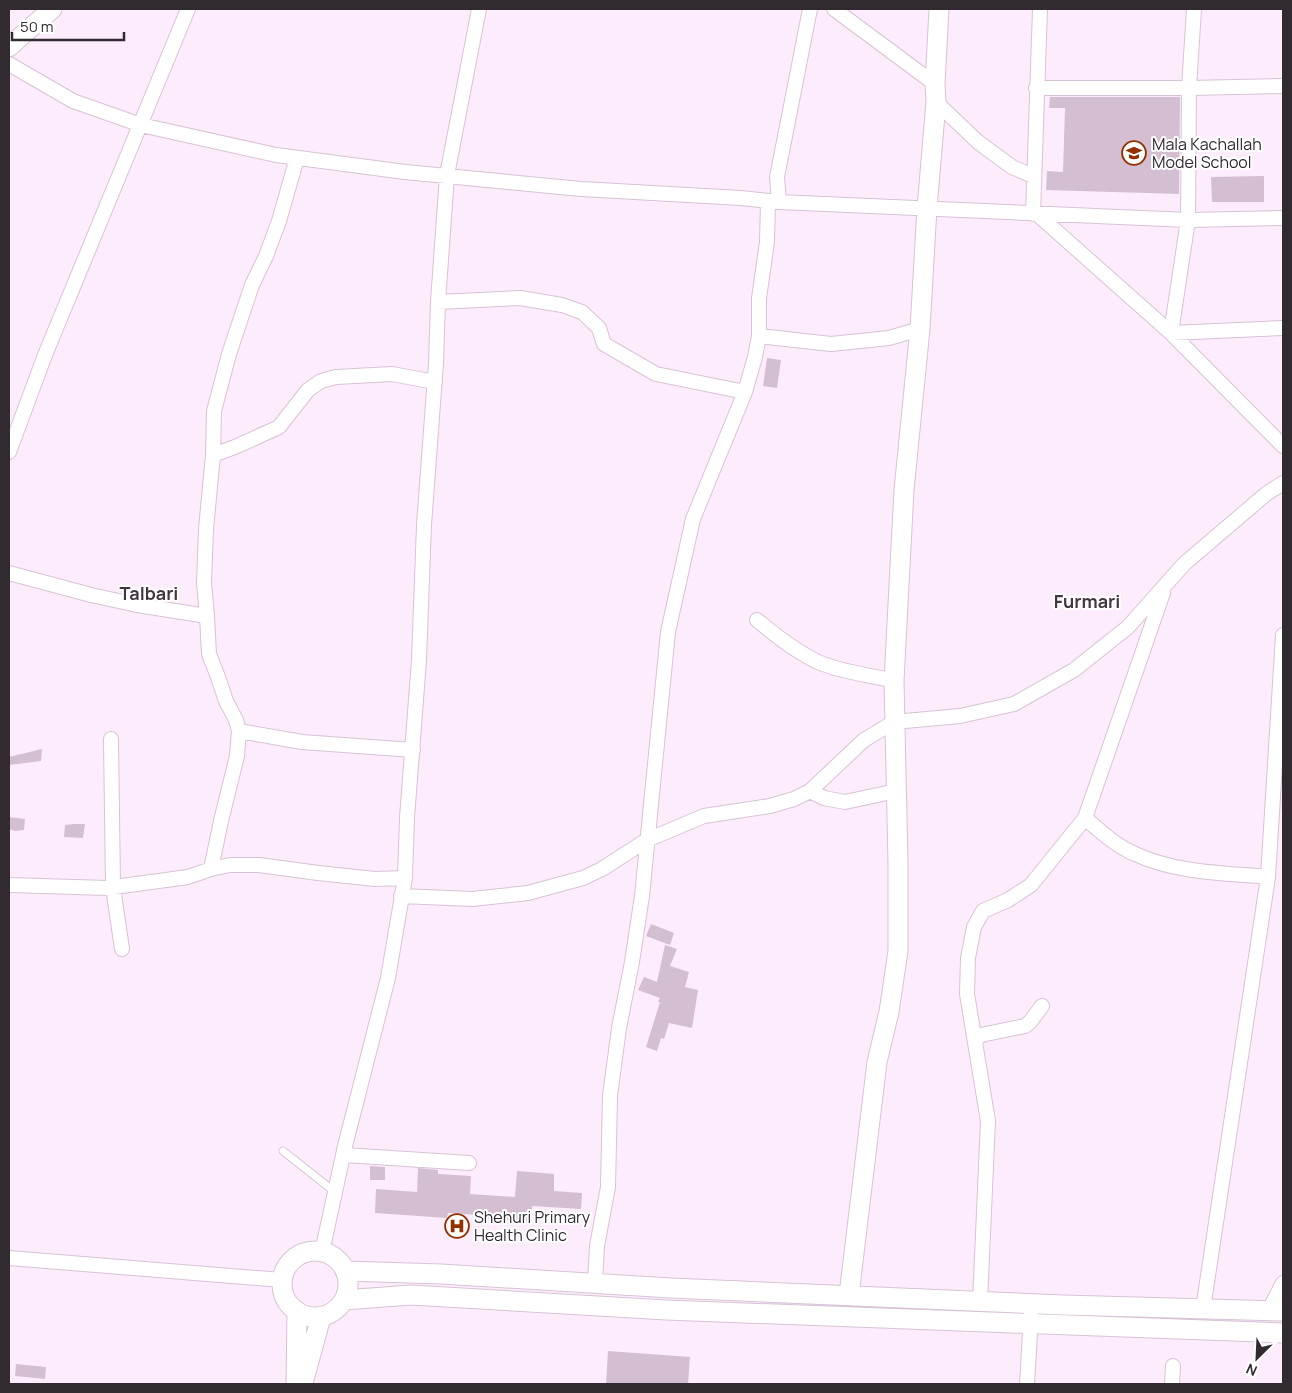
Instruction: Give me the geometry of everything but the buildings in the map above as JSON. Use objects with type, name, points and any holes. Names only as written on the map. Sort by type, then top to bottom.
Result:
[{"type":"main road","points":[[9,47],[52,9]]},
{"type":"main road","points":[[848,1295],[877,1062],[889,1012],[898,951],[894,681],[904,490],[920,329],[939,9]]},
{"type":"main road","points":[[322,1252],[332,1256],[345,1271],[348,1280],[344,1300],[338,1308],[321,1316],[304,1315],[296,1312],[285,1298],[282,1290],[284,1272],[296,1257],[304,1253],[322,1252]]},
{"type":"main road","points":[[345,1271],[441,1274],[595,1284],[980,1302],[1276,1310]]},
{"type":"main road","points":[[344,1300],[411,1295],[666,1310],[1283,1333]]},
{"type":"main road","points":[[296,1312],[296,1384]]},
{"type":"main road","points":[[302,1384],[321,1316]]},
{"type":"street","points":[[9,452],[45,355],[142,125],[188,9]]},
{"type":"street","points":[[322,1252],[388,978],[405,878],[419,660],[424,525],[435,382],[438,302],[447,175],[479,9]]},
{"type":"street","points":[[595,1284],[597,1246],[608,1186],[612,1086],[619,1028],[635,943],[668,632],[693,519],[744,392],[755,358],[759,336],[759,298],[777,177],[810,9]]},
{"type":"street","points":[[834,9],[935,93],[978,142],[1012,167],[1034,176]]},
{"type":"street","points":[[1040,9],[1036,88],[1035,214],[1170,333],[1283,446]]},
{"type":"street","points":[[1170,333],[1188,220],[1189,88],[1194,9]]},
{"type":"street","points":[[9,64],[73,101],[142,125],[297,158],[405,172],[581,189],[741,198],[774,202],[1188,220],[1283,218]]},
{"type":"street","points":[[1036,88],[1283,86]]},
{"type":"street","points":[[211,869],[220,821],[237,756],[239,731],[209,654],[204,574],[213,455],[214,411],[224,370],[252,285],[266,256],[279,221],[297,158]]},
{"type":"street","points":[[438,302],[520,298],[562,305],[582,312],[599,328],[604,344],[656,374],[744,392]]},
{"type":"street","points":[[1170,333],[1283,328]]},
{"type":"street","points":[[759,336],[831,344],[889,338],[920,329]]},
{"type":"street","points":[[213,455],[280,427],[308,390],[321,381],[336,377],[392,374],[435,382]]},
{"type":"street","points":[[401,896],[472,899],[528,893],[583,878],[602,869],[647,840],[704,816],[770,806],[794,799],[810,791],[864,740],[894,722],[960,716],[1014,704],[1074,670],[1128,628],[1184,564],[1218,533],[1266,494],[1283,483]]},
{"type":"street","points":[[9,573],[91,595],[207,616]]},
{"type":"street","points":[[980,1302],[988,1121],[967,994],[968,958],[974,927],[983,911],[1008,900],[1031,885],[1084,818],[1166,586]]},
{"type":"street","points":[[757,620],[784,642],[818,661],[830,666],[894,681]]},
{"type":"street","points":[[1203,1309],[1268,877],[1283,635]]},
{"type":"street","points":[[239,731],[302,742],[413,750]]},
{"type":"street","points":[[111,739],[113,887],[122,948]]},
{"type":"street","points":[[810,791],[824,798],[845,802],[896,791]]},
{"type":"street","points":[[1084,818],[1117,844],[1135,854],[1174,868],[1268,877]]},
{"type":"street","points":[[9,885],[113,887],[188,876],[230,865],[259,865],[375,879],[405,878]]},
{"type":"street","points":[[975,1041],[982,1035],[1025,1026],[1042,1006]]},
{"type":"street","points":[[344,1155],[469,1163]]},
{"type":"street","points":[[9,1258],[282,1280]]},
{"type":"street","points":[[1276,1310],[1283,1282]]},
{"type":"street","points":[[1027,1384],[1032,1304]]},
{"type":"street","points":[[1172,1384],[1173,1366]]},
{"type":"lane","points":[[283,1151],[336,1192]]},
{"type":"place","name":"Mala Kachallah Model School","points":[[1134,153]]},
{"type":"place","name":"Shehuri Primary Health Clinic","points":[[457,1226]]},
{"type":"district","name":"Talbari","points":[[149,594]]},
{"type":"district","name":"Furmari","points":[[1087,602]]}]
